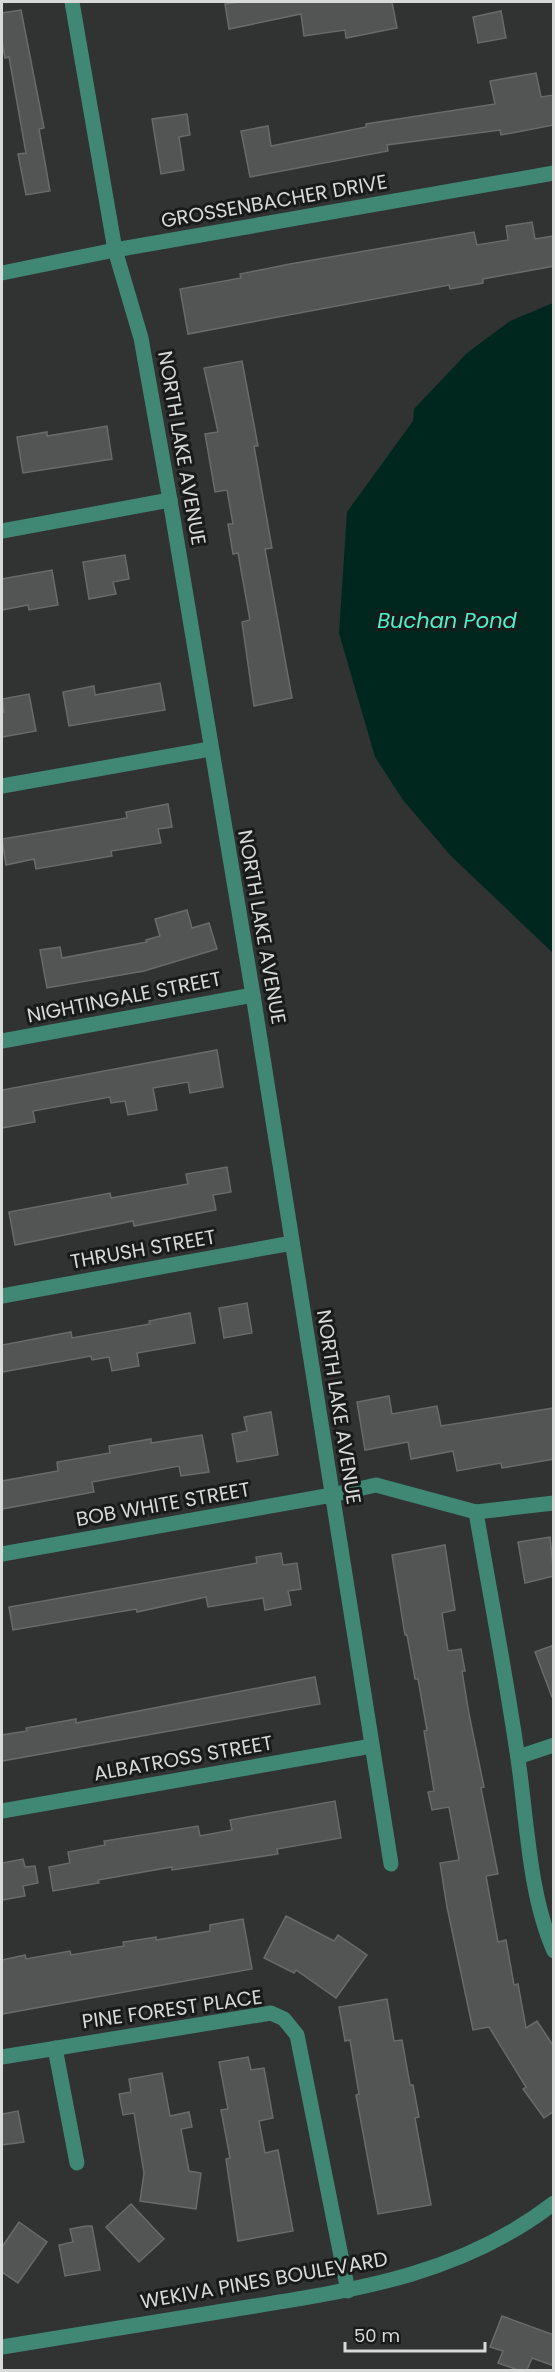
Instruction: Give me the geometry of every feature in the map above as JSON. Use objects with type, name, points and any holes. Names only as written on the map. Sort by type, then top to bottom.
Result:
[{"type":"street","name":"NORTH LAKE AVENUE","points":[[72,2],[115,250],[141,338],[170,500],[253,995],[392,1864]]},
{"type":"street","name":"GROSSENBACHER DRIVE","points":[[2,273],[115,250],[554,172]]},
{"type":"street","points":[[2,531],[170,500]]},
{"type":"street","points":[[2,786],[210,749]]},
{"type":"street","name":"NIGHTINGALE STREET","points":[[2,1041],[253,995]]},
{"type":"street","name":"THRUSH STREET","points":[[2,1296],[292,1243]]},
{"type":"street","name":"BOB WHITE STREET","points":[[2,1554],[332,1496],[376,1485],[476,1512]]},
{"type":"street","points":[[554,1503],[476,1512],[518,1757],[535,1875],[547,1935],[554,1951]]},
{"type":"street","points":[[518,1757],[554,1745]]},
{"type":"street","name":"ALBATROSS STREET","points":[[2,1812],[372,1746]]},
{"type":"street","name":"PINE FOREST PLACE","points":[[2,2057],[270,2013],[284,2019],[297,2035],[348,2291]]},
{"type":"street","points":[[55,2048],[77,2163]]},
{"type":"street","name":"WEKIVA PINES BOULEVARD","points":[[2,2347],[348,2291],[438,2268],[524,2226],[554,2203]]},
{"type":"water","name":"Buchan Pond","points":[[553,303],[553,953],[451,856],[403,800],[375,757],[339,633],[347,512],[413,421],[414,409],[467,353],[510,321]]},
{"type":"building","points":[[241,2],[392,2],[397,28],[346,38],[345,30],[304,36],[301,14],[229,29],[225,4]]},
{"type":"building","points":[[21,10],[44,128],[39,129],[50,191],[26,195],[18,154],[26,153],[9,57],[5,58],[2,41],[2,13]]},
{"type":"building","points":[[501,11],[506,38],[478,43],[473,17]]},
{"type":"building","points":[[536,73],[541,97],[554,95],[554,125],[501,135],[500,130],[387,145],[388,151],[250,177],[241,131],[268,126],[271,146],[366,127],[366,124],[495,104],[490,81]]},
{"type":"building","points":[[187,114],[190,135],[179,137],[184,170],[161,174],[152,119]]},
{"type":"building","points":[[532,222],[535,239],[554,236],[554,266],[483,279],[483,283],[450,289],[449,285],[188,334],[180,289],[241,278],[240,274],[290,264],[474,232],[477,245],[508,240],[506,226]]},
{"type":"building","points":[[242,361],[258,446],[254,446],[272,548],[265,549],[292,698],[254,706],[242,622],[250,620],[238,553],[233,554],[228,524],[233,524],[227,490],[215,492],[205,434],[218,432],[204,368]]},
{"type":"building","points":[[107,426],[112,459],[23,473],[17,437],[47,432],[47,436]]},
{"type":"building","points":[[125,555],[129,579],[113,582],[116,594],[89,599],[83,562]]},
{"type":"building","points":[[52,570],[58,605],[29,610],[28,605],[2,610],[2,579]]},
{"type":"building","points":[[160,683],[165,710],[69,726],[63,692],[94,686],[95,695]]},
{"type":"building","points":[[29,694],[36,731],[2,737],[2,712],[4,712],[2,699]]},
{"type":"building","points":[[168,804],[172,827],[158,829],[161,843],[111,851],[112,856],[36,869],[34,859],[6,865],[2,839],[127,818],[126,812]]},
{"type":"building","points":[[187,910],[192,928],[209,923],[217,949],[144,971],[47,988],[40,950],[60,947],[62,958],[147,942],[146,940],[160,936],[155,919]]},
{"type":"building","points":[[217,1050],[223,1087],[190,1093],[188,1082],[153,1088],[157,1110],[128,1115],[125,1101],[111,1103],[110,1097],[33,1111],[35,1122],[2,1128],[2,1090]]},
{"type":"building","points":[[227,1167],[231,1192],[213,1195],[216,1210],[134,1226],[133,1221],[15,1245],[9,1212],[110,1193],[111,1198],[188,1184],[186,1174]]},
{"type":"building","points":[[247,1303],[252,1333],[224,1338],[219,1308]]},
{"type":"building","points":[[190,1313],[195,1343],[137,1353],[139,1366],[112,1371],[109,1357],[92,1360],[91,1356],[2,1372],[2,1345],[71,1332],[72,1338],[150,1324],[149,1321]]},
{"type":"building","points":[[389,1396],[392,1414],[437,1406],[441,1426],[554,1408],[554,1459],[502,1468],[501,1463],[457,1471],[453,1451],[411,1459],[408,1442],[365,1450],[357,1402]]},
{"type":"building","points":[[271,1412],[278,1455],[237,1462],[232,1434],[247,1431],[244,1417]]},
{"type":"building","points":[[202,1435],[209,1472],[181,1476],[179,1466],[92,1482],[94,1492],[2,1509],[2,1481],[58,1471],[57,1462],[110,1453],[109,1446],[151,1439],[151,1443]]},
{"type":"building","points":[[550,1537],[554,1576],[525,1583],[518,1542]]},
{"type":"building","points":[[445,1545],[455,1610],[442,1613],[448,1651],[461,1649],[465,1671],[462,1671],[498,1874],[486,1876],[498,1942],[506,1940],[514,1985],[518,1984],[526,2028],[537,2021],[554,2047],[554,2111],[544,2118],[523,2089],[526,2087],[489,2027],[473,2030],[447,1907],[440,1863],[459,1860],[449,1807],[432,1810],[428,1792],[434,1791],[424,1731],[427,1730],[418,1679],[415,1679],[407,1635],[405,1635],[392,1555]]},
{"type":"building","points":[[281,1553],[283,1565],[297,1563],[301,1589],[288,1591],[291,1605],[265,1610],[263,1598],[208,1607],[206,1597],[137,1612],[136,1609],[13,1630],[9,1607],[257,1563],[256,1557]]},
{"type":"building","points":[[554,1645],[554,1696],[552,1697],[535,1652]]},
{"type":"building","points":[[315,1677],[320,1704],[2,1761],[2,1735],[27,1731],[26,1728],[76,1719],[76,1723]]},
{"type":"building","points":[[335,1801],[341,1838],[277,1849],[278,1854],[172,1870],[172,1867],[98,1880],[99,1883],[53,1891],[49,1867],[70,1863],[68,1852],[105,1845],[104,1841],[198,1826],[200,1836],[232,1830],[230,1820]]},
{"type":"building","points":[[23,1859],[25,1867],[35,1866],[38,1883],[23,1886],[25,1896],[2,1900],[2,1863]]},
{"type":"building","points":[[286,1916],[334,1941],[338,1935],[367,1955],[336,1998],[296,1970],[294,1973],[264,1958]]},
{"type":"building","points":[[243,1919],[252,1969],[2,2014],[2,1960],[25,1955],[26,1959],[70,1951],[71,1955],[124,1946],[123,1942],[156,1937],[156,1940],[210,1931],[210,1925]]},
{"type":"building","points":[[387,1999],[394,2041],[402,2040],[410,2085],[413,2085],[419,2117],[415,2118],[431,2205],[378,2214],[356,2095],[359,2094],[350,2040],[345,2041],[339,2007]]},
{"type":"building","points":[[248,2057],[251,2070],[264,2068],[273,2118],[259,2121],[265,2153],[278,2150],[293,2231],[238,2241],[226,2159],[230,2158],[221,2110],[228,2109],[219,2062]]},
{"type":"building","points":[[162,2073],[170,2116],[189,2112],[192,2127],[181,2129],[189,2171],[201,2173],[196,2209],[140,2201],[144,2173],[134,2113],[123,2115],[119,2094],[131,2092],[129,2079]]},
{"type":"building","points":[[18,2111],[24,2142],[2,2145],[2,2114]]},
{"type":"building","points":[[131,2204],[164,2239],[139,2262],[106,2227]]},
{"type":"building","points":[[19,2222],[47,2242],[18,2283],[2,2272],[2,2247]]},
{"type":"building","points":[[92,2226],[100,2270],[65,2276],[59,2245],[73,2242],[70,2229]]},
{"type":"building","points":[[502,2316],[554,2335],[554,2366],[532,2358],[527,2370],[518,2370],[498,2363],[503,2351],[490,2347]]}]
